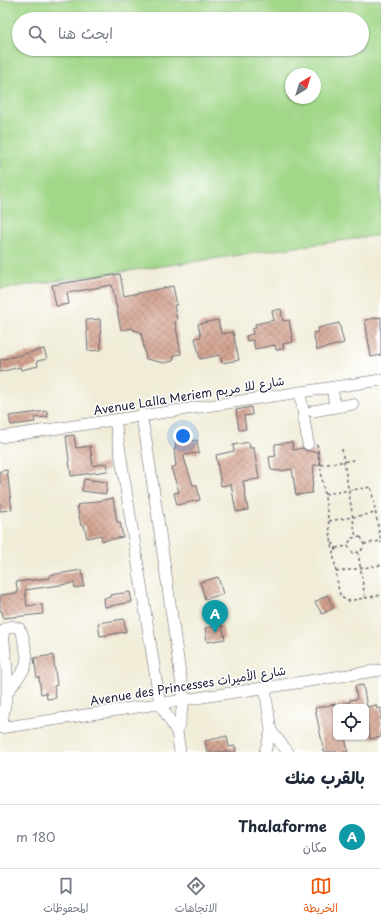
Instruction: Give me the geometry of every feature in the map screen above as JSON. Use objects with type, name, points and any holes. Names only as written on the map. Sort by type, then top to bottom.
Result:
[{"type":"street","name":"Avenue Lalla Meriem شارع للا مريم","points":[[0,437],[300,392],[380,378]]},
{"type":"street","points":[[332,387],[336,407]]},
{"type":"street","points":[[300,392],[312,443]]},
{"type":"street","points":[[313,411],[353,404]]},
{"type":"street","points":[[141,415],[158,519],[184,701],[177,732],[180,752]]},
{"type":"street","points":[[115,420],[160,704],[177,732]]},
{"type":"street","name":"Avenue des Princesses شارع الأميرات","points":[[1,728],[381,670]]},
{"type":"street","points":[[1,728],[7,693],[12,678]]},
{"type":"street","points":[[265,688],[271,731],[265,752]]},
{"type":"street","points":[[271,731],[288,752]]},
{"type":"path","points":[[312,443],[320,465],[341,597],[348,601],[381,595]]},
{"type":"path","points":[[342,449],[356,538]]},
{"type":"path","points":[[320,465],[354,460]]},
{"type":"path","points":[[325,494],[371,487],[381,542],[364,544]]},
{"type":"path","points":[[328,521],[376,513]]},
{"type":"path","points":[[361,537],[364,544],[361,552],[353,553],[348,546],[351,538],[361,537]]},
{"type":"path","points":[[332,544],[334,544],[336,548]]},
{"type":"path","points":[[336,548],[348,546]]},
{"type":"path","points":[[333,553],[336,548]]},
{"type":"path","points":[[358,552],[364,598]]},
{"type":"path","points":[[336,572],[381,565]]},
{"type":"green space","points":[[0,0],[381,0],[381,235],[0,289]]},
{"type":"building","points":[[120,274],[124,296],[173,286],[177,305],[174,305],[177,320],[175,321],[181,354],[174,355],[173,361],[164,363],[146,359],[141,332],[133,330],[133,328],[121,330],[112,285],[67,293],[69,304],[56,306],[52,285]]},
{"type":"building","points":[[281,309],[283,321],[289,320],[293,342],[283,344],[284,349],[276,350],[275,345],[255,349],[253,340],[247,341],[246,336],[253,334],[252,329],[256,328],[255,324],[274,320],[272,311]]},
{"type":"building","points":[[381,317],[381,355],[371,357],[365,320]]},
{"type":"building","points":[[100,319],[101,350],[88,351],[86,320]]},
{"type":"building","points":[[218,320],[221,334],[233,332],[239,360],[222,363],[220,355],[200,359],[195,338],[201,337],[198,324]]},
{"type":"building","points":[[339,323],[344,343],[317,350],[313,333],[319,332],[318,328]]},
{"type":"building","points":[[44,349],[47,359],[37,361],[38,366],[21,370],[20,367],[0,372],[0,360]]},
{"type":"building","points":[[251,407],[252,415],[244,416],[246,429],[239,430],[236,410]]},
{"type":"building","points":[[47,411],[48,417],[34,418],[35,422],[11,425],[9,416]]},
{"type":"building","points":[[74,435],[76,448],[90,446],[93,466],[107,463],[108,471],[71,476],[66,436]]},
{"type":"building","points":[[189,437],[190,441],[197,440],[199,453],[183,455],[193,485],[197,485],[200,500],[177,505],[174,493],[179,492],[171,468],[176,466],[174,449],[176,449],[175,439]]},
{"type":"building","points":[[249,442],[250,448],[254,448],[259,479],[243,481],[248,510],[236,512],[231,484],[221,486],[216,455],[234,451],[233,445]]},
{"type":"building","points":[[292,442],[293,450],[303,448],[306,451],[318,452],[320,465],[314,465],[312,493],[296,495],[292,469],[281,471],[271,470],[269,457],[276,456],[275,444]]},
{"type":"building","points":[[7,470],[12,510],[0,511],[0,471]]},
{"type":"building","points":[[84,479],[107,482],[106,494],[82,491]]},
{"type":"building","points":[[113,498],[117,522],[120,522],[123,537],[102,541],[101,535],[87,538],[84,525],[81,526],[77,505]]},
{"type":"building","points":[[82,570],[84,586],[75,588],[74,583],[25,590],[27,606],[42,604],[43,614],[3,618],[2,611],[0,611],[0,595],[18,593],[16,582],[50,578],[50,575]]},
{"type":"building","points":[[218,577],[223,594],[205,599],[200,582]]},
{"type":"building","points":[[130,592],[132,602],[105,607],[104,598],[111,597],[110,595]]},
{"type":"building","points":[[327,595],[334,608],[322,614],[315,602]]},
{"type":"building","points":[[124,619],[126,632],[100,636],[98,623]]},
{"type":"building","points":[[222,625],[225,639],[207,642],[205,628]]},
{"type":"building","points":[[53,655],[57,685],[54,686],[56,698],[47,699],[46,693],[41,694],[39,677],[37,678],[34,658]]},
{"type":"building","points":[[363,685],[366,704],[338,704],[357,699],[355,686]]},
{"type":"building","points":[[333,705],[333,740],[346,740],[348,752],[324,752],[315,708]]},
{"type":"building","points":[[376,705],[377,709],[381,708],[381,737],[370,739],[369,707]]},
{"type":"building","points":[[227,736],[229,747],[235,746],[236,752],[207,752],[205,741]]},
{"type":"place","name":"Thalaforme","points":[[215,633]]}]
